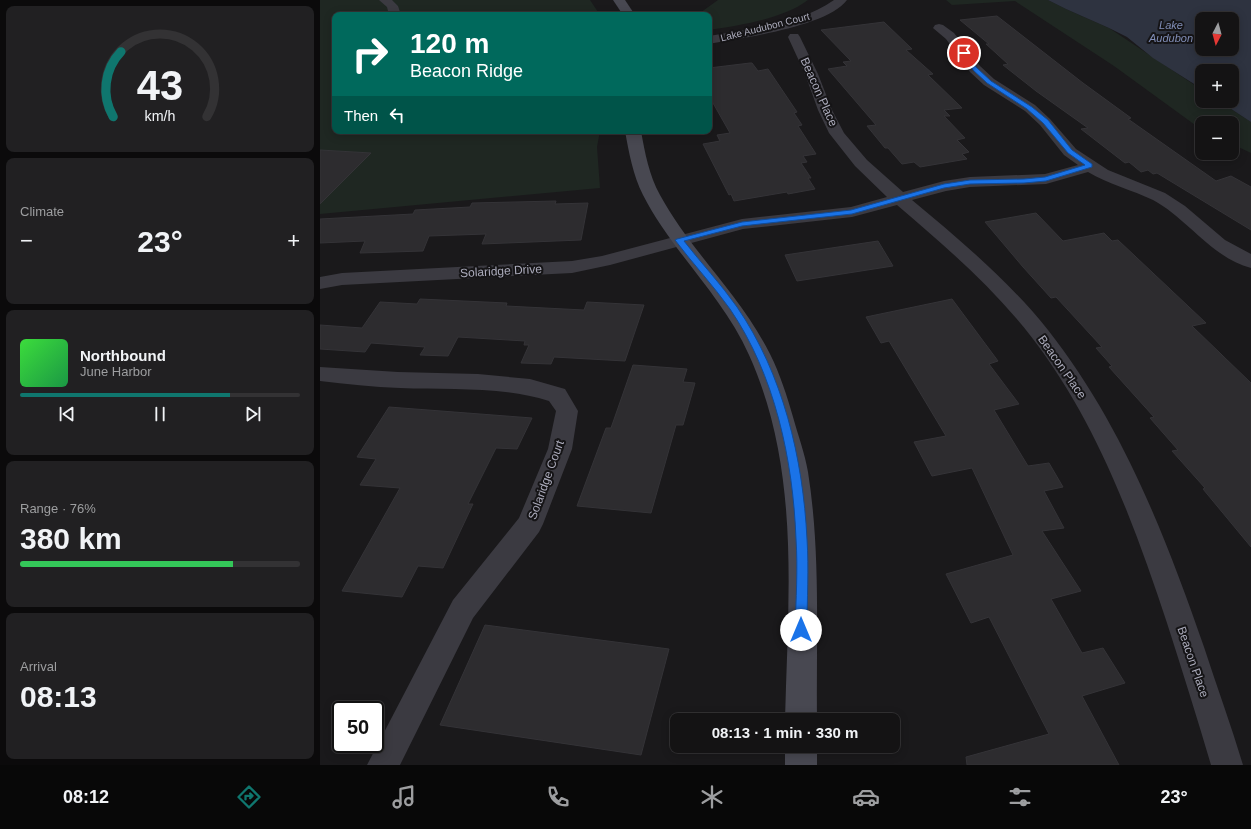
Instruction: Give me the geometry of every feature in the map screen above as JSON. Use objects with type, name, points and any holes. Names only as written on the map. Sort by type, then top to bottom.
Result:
[{"type":"main road","points":[[619,0],[627,12]]},
{"type":"main road","points":[[634,134],[641,170],[656,204],[679,240],[734,309],[759,353],[780,405],[796,475],[802,539],[801,713]]},
{"type":"main road","points":[[801,753],[801,765]]},
{"type":"street","points":[[385,0],[392,6],[394,12]]},
{"type":"street","name":"Lake Audubon Court","points":[[712,39],[798,21],[823,11],[841,0]]},
{"type":"street","points":[[939,28],[950,36],[975,69],[989,82],[1030,108],[1046,122],[1070,152],[1090,166],[1159,197],[1179,210],[1219,244],[1251,262]]},
{"type":"street","name":"Beacon Place","points":[[794,37],[814,79],[826,116],[841,139],[863,165],[964,254],[1001,290],[1040,335],[1078,388],[1110,443],[1147,525],[1227,765]]},
{"type":"street","name":"Solaridge Drive","points":[[320,283],[342,279],[572,267],[603,261],[742,224],[852,212],[944,186],[970,182],[1046,179],[1090,166]]},
{"type":"street","name":"Solaridge Court","points":[[320,374],[398,380],[478,382],[530,387],[557,395],[567,411],[560,449],[530,524],[463,609],[383,765]]},
{"type":"shaded area","points":[[320,0],[590,0],[598,12],[332,12],[332,134],[599,134],[597,147],[600,188],[320,214]]},
{"type":"shaded area","points":[[718,0],[808,0],[798,7],[774,17],[712,29],[712,12],[701,12]]},
{"type":"shaded area","points":[[946,0],[1048,0],[1109,28],[1195,85],[1195,108],[1230,108],[1251,122],[1251,153],[1239,147],[1239,116],[1195,116],[1195,125],[1114,66],[1015,1],[952,5]]},
{"type":"water","name":"Lake Audubon","points":[[1048,0],[1251,0],[1251,122],[1230,108],[1239,108],[1239,64],[1195,64],[1195,85],[1153,58],[1127,37]]},
{"type":"building","points":[[997,16],[1083,83],[1131,118],[1128,119],[1216,181],[1231,176],[1251,187],[1251,230],[1157,173],[1153,174],[1148,170],[1141,172],[1129,162],[1125,163],[1081,129],[1088,128],[1036,91],[1003,65],[1008,64],[986,44],[989,44],[960,20]]},
{"type":"building","points":[[884,22],[912,49],[906,50],[933,74],[928,75],[962,108],[944,110],[950,116],[944,116],[965,138],[957,140],[969,152],[962,154],[967,159],[920,167],[914,162],[902,164],[888,148],[885,148],[867,126],[876,125],[828,69],[847,66],[843,62],[851,61],[821,30]]},
{"type":"building","points":[[752,63],[758,71],[768,69],[797,112],[794,113],[802,125],[798,126],[816,154],[803,156],[807,162],[801,163],[811,178],[808,178],[815,189],[734,201],[731,194],[729,195],[703,144],[720,141],[717,135],[730,133],[712,101],[712,68]]},
{"type":"building","points":[[320,150],[371,153],[320,204]]},
{"type":"building","points":[[556,201],[555,204],[588,203],[581,240],[482,244],[486,234],[429,236],[423,251],[360,253],[365,241],[320,243],[320,219],[413,214],[415,210],[470,207],[472,203]]},
{"type":"building","points":[[1036,213],[1063,241],[1104,233],[1112,241],[1118,240],[1206,323],[1192,326],[1251,383],[1251,547],[1203,489],[1205,488],[1172,451],[1178,450],[1150,418],[1154,417],[1109,367],[1112,366],[1096,348],[1102,347],[1056,297],[1051,298],[985,222]]},
{"type":"building","points":[[878,241],[893,266],[797,281],[785,255]]},
{"type":"building","points":[[420,299],[507,303],[506,306],[584,310],[587,302],[644,305],[625,361],[554,357],[551,364],[521,363],[529,345],[524,345],[525,341],[458,337],[448,356],[420,355],[425,347],[371,343],[365,352],[320,349],[320,325],[362,328],[380,302],[417,304]]},
{"type":"building","points":[[952,299],[998,361],[989,364],[1019,404],[994,410],[1028,466],[1049,463],[1063,487],[1044,491],[1064,528],[1042,531],[1081,591],[1051,599],[1082,653],[1103,648],[1125,683],[1082,696],[1119,765],[967,765],[966,757],[1049,734],[989,617],[971,623],[946,574],[1013,555],[972,468],[932,476],[914,442],[946,436],[889,341],[881,343],[866,317]]},
{"type":"building","points":[[633,365],[687,369],[683,382],[695,383],[683,425],[676,425],[651,513],[577,506],[606,428],[611,428]]},
{"type":"building","points":[[389,407],[532,418],[517,449],[496,448],[468,504],[473,504],[443,568],[418,566],[402,597],[342,591],[400,488],[360,485],[376,459],[357,457]]},
{"type":"building","points":[[485,625],[669,649],[641,755],[440,725]]},
{"type":"route","points":[[801,630],[802,539],[796,475],[780,405],[759,353],[734,309],[679,240],[742,224],[852,212],[944,186],[970,182],[1046,179],[1090,166],[1070,152],[1046,122],[1030,108],[989,82],[975,69],[964,53]]}]
